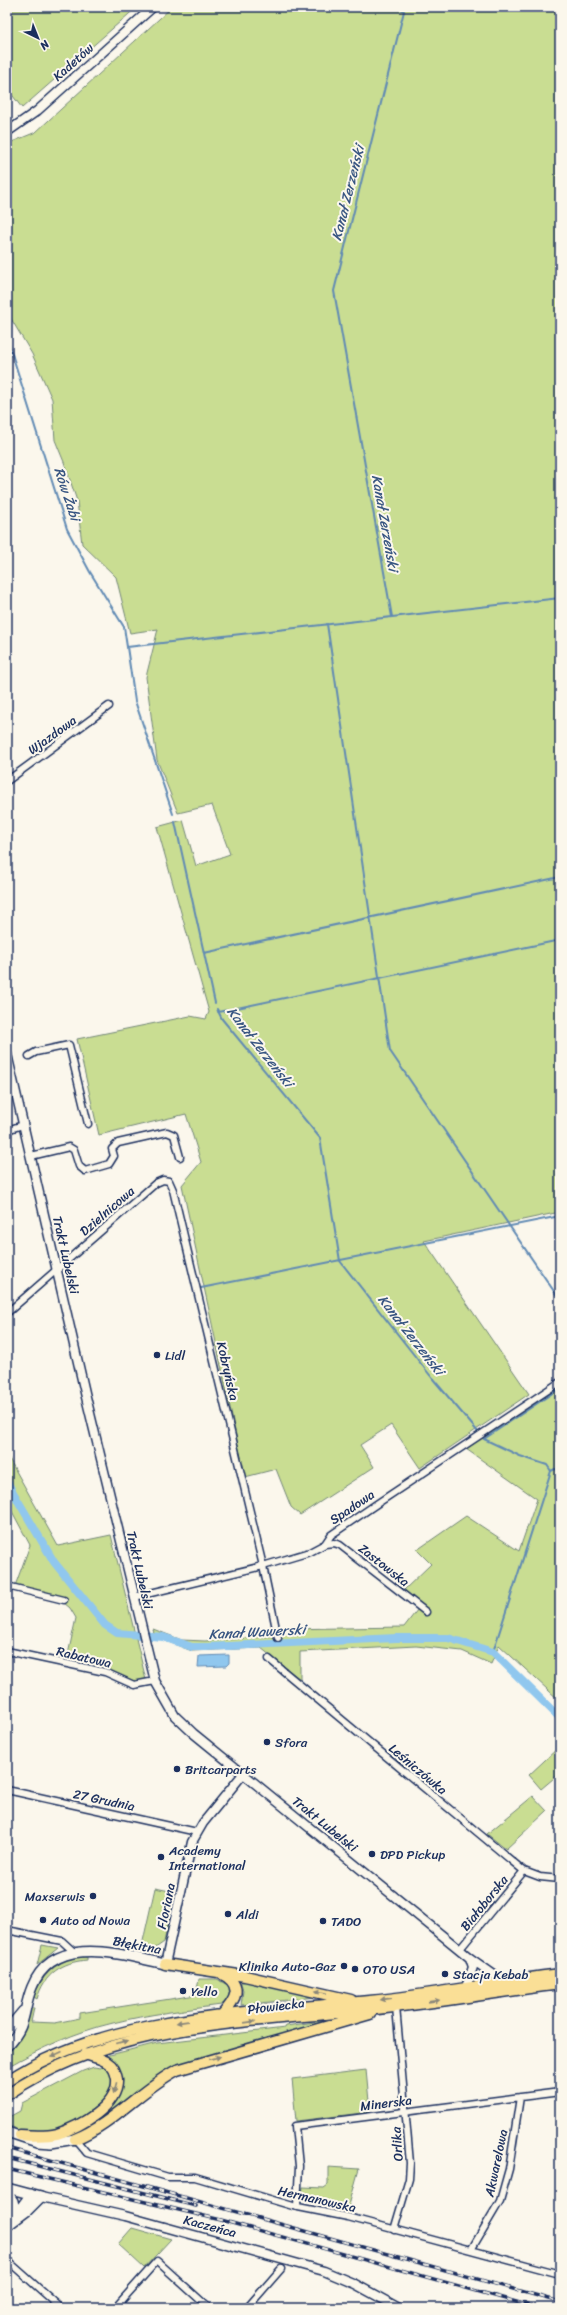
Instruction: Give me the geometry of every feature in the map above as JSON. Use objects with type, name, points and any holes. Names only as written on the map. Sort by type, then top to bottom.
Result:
[{"type":"main road","name":"Błękitna","points":[[7,2046],[20,2027],[26,2014],[31,1988],[42,1970],[56,1959],[74,1952],[104,1951],[165,1964]]},
{"type":"main road","points":[[165,1964],[216,1971],[359,2002]]},
{"type":"main road","points":[[216,1971],[232,1981],[236,1990],[232,2004],[221,2016]]},
{"type":"main road","name":"Płowiecka","points":[[7,2080],[56,2054],[98,2038],[133,2029],[299,2006],[359,2002],[560,1974]]},
{"type":"main road","name":"Płowiecka","points":[[7,2095],[46,2072],[85,2054],[122,2042],[153,2035],[273,2019],[383,2009],[560,1984]]},
{"type":"main road","points":[[7,2030],[27,2005]]},
{"type":"main road","points":[[7,2132],[44,2143],[75,2139],[92,2131],[152,2086],[177,2070],[353,2020],[383,2009]]},
{"type":"main road","points":[[20,2135],[43,2136],[65,2131],[86,2120],[108,2102],[116,2088],[114,2070],[108,2063],[85,2054]]},
{"type":"main road","name":"Kaczeńca","points":[[7,2188],[41,2196]]},
{"type":"main road","points":[[7,2192],[13,2201],[12,2221]]},
{"type":"main road","points":[[12,2221],[31,2194]]},
{"type":"main road","points":[[12,2221],[27,2211],[41,2196]]},
{"type":"street","name":"Kadetów","points":[[7,132],[37,111],[153,7]]},
{"type":"street","name":"Wjazdowa","points":[[7,781],[109,706]]},
{"type":"street","points":[[29,1056],[36,1052],[69,1045],[88,1124]]},
{"type":"street","name":"Trakt Lubelski","points":[[7,1054],[155,1681],[175,1716],[193,1733],[470,1958],[504,1982]]},
{"type":"street","points":[[7,1130],[23,1125]]},
{"type":"street","points":[[31,1156],[69,1147],[74,1150],[79,1166],[85,1171],[109,1164],[114,1156],[112,1149],[118,1143],[167,1132],[174,1135],[180,1157]]},
{"type":"street","name":"Dzielnicowa","points":[[7,1313],[156,1182],[163,1180],[169,1181]]},
{"type":"street","name":"Kobryńska","points":[[169,1181],[175,1197],[263,1566]]},
{"type":"street","name":"Spadowa","points":[[134,1597],[263,1566],[310,1552],[325,1544],[331,1535],[560,1382]]},
{"type":"street","name":"Zastowska","points":[[325,1544],[334,1543],[340,1545],[426,1612]]},
{"type":"street","points":[[263,1566],[278,1638]]},
{"type":"street","points":[[7,1586],[64,1600]]},
{"type":"street","name":"Rabatowa","points":[[7,1651],[105,1672],[119,1676],[127,1683],[134,1685],[155,1681]]},
{"type":"street","name":"Leśniczówka","points":[[269,1659],[524,1871],[540,1877],[560,1879]]},
{"type":"street","name":"Floriana","points":[[165,1964],[192,1842],[197,1832],[242,1774]]},
{"type":"street","name":"27 Grudnia","points":[[7,1790],[197,1832]]},
{"type":"street","name":"Białoborska","points":[[460,1949],[524,1871]]},
{"type":"street","points":[[7,1930],[62,1941],[74,1952]]},
{"type":"street","points":[[466,1987],[473,1967],[470,1958]]},
{"type":"street","name":"Orlika","points":[[394,2230],[409,2179],[410,2162],[396,2007]]},
{"type":"street","name":"Minerska","points":[[297,2207],[299,2166],[295,2126],[560,2092]]},
{"type":"street","name":"Akwarelowa","points":[[471,2250],[500,2202],[508,2169],[520,2097]]},
{"type":"street","name":"Hermanowska","points":[[75,2139],[87,2153],[168,2177],[195,2177],[297,2207],[348,2217],[560,2274]]},
{"type":"street","name":"Kaczeńca","points":[[41,2196],[132,2218],[324,2271],[355,2284],[399,2308]]},
{"type":"street","points":[[7,2260],[61,2308]]},
{"type":"street","points":[[115,2308],[157,2261],[208,2308]]},
{"type":"street","points":[[247,2308],[281,2269]]},
{"type":"green space","points":[[7,7],[137,7],[22,108],[7,88]]},
{"type":"green space","points":[[172,7],[560,7],[560,1212],[424,1241],[529,1394],[420,1468],[391,1425],[360,1445],[374,1467],[300,1515],[291,1507],[276,1469],[245,1477],[182,1185],[201,1162],[186,1114],[99,1135],[77,1039],[190,1016],[206,1019],[209,1012],[157,827],[183,820],[196,866],[230,854],[212,805],[178,813],[157,760],[146,677],[158,629],[130,633],[116,577],[82,544],[77,501],[55,440],[52,399],[32,354],[7,312],[7,144],[36,132]]},
{"type":"green space","points":[[560,1385],[560,1701],[499,1645],[491,1664],[462,1651],[416,1646],[300,1652],[300,1679],[261,1648],[192,1651],[155,1637],[153,1629],[182,1640],[205,1641],[274,1636],[282,1629],[404,1627],[421,1605],[404,1590],[431,1564],[417,1550],[466,1516],[519,1551],[537,1499],[466,1449]]},
{"type":"green space","points":[[7,1455],[58,1546],[111,1535],[146,1680],[136,1682],[98,1666],[67,1659],[76,1618],[70,1608],[64,1603],[15,1586],[30,1545],[7,1502]]},
{"type":"green space","points":[[560,1746],[560,1773],[541,1789],[529,1775]]},
{"type":"green space","points":[[533,1796],[547,1811],[506,1849],[487,1834]]},
{"type":"green space","points":[[155,1888],[175,1892],[164,1942],[150,1952],[141,1950]]},
{"type":"green space","points":[[42,1945],[58,1948],[37,1965]]},
{"type":"green space","points":[[74,1957],[87,1957],[87,1960],[70,1963],[55,1971],[44,1983],[37,1999],[34,1997],[44,1977],[54,1967]]},
{"type":"green space","points":[[199,1979],[216,1979],[228,1985],[228,1999],[221,2005],[126,2020],[85,2031],[58,2041],[7,2067],[7,2052],[22,2034],[31,2008],[34,2008],[31,2022],[55,2023],[80,2018],[80,2013],[196,1995]]},
{"type":"green space","points":[[240,1979],[316,1997],[241,2005],[243,1991]]},
{"type":"green space","points":[[322,2021],[314,2026],[187,2062],[155,2081],[94,2124],[78,2132],[60,2138],[102,2112],[119,2094],[122,2084],[120,2073],[106,2056],[157,2043],[285,2028],[286,2026]]},
{"type":"green space","points":[[103,2065],[112,2077],[112,2086],[109,2092],[96,2106],[77,2120],[59,2129],[47,2132],[19,2131],[7,2125],[7,2118],[20,2111],[22,2103],[83,2071],[94,2067],[101,2068]]},
{"type":"green space","points":[[366,2070],[370,2112],[296,2121],[292,2079]]},
{"type":"green space","points":[[328,2167],[359,2169],[348,2209],[302,2197],[303,2187],[324,2188],[328,2185]]},
{"type":"green space","points":[[132,2228],[171,2239],[144,2268],[118,2244]]},
{"type":"water","points":[[229,1655],[229,1663],[226,1666],[198,1667],[199,1656]]},
{"type":"waterway","name":"Kanał Zerzeński","points":[[173,814],[135,701],[127,647],[392,617],[334,291],[404,11],[397,7]]},
{"type":"waterway","name":"Rów Żabi","points":[[7,338],[67,529],[90,572],[124,627],[127,647]]},
{"type":"waterway","points":[[392,617],[560,598]]},
{"type":"waterway","points":[[327,624],[390,1051],[560,1300]]},
{"type":"waterway","name":"Kanał Zerzeński","points":[[175,822],[215,1003]]},
{"type":"waterway","points":[[204,953],[560,877]]},
{"type":"waterway","points":[[218,1012],[560,940]]},
{"type":"waterway","name":"Kanał Zerzeński","points":[[217,1009],[222,1019],[320,1138],[340,1261],[433,1379],[484,1439],[520,1456],[547,1465],[551,1471],[493,1652]]},
{"type":"waterway","points":[[201,1288],[560,1216]]},
{"type":"waterway","points":[[484,1439],[560,1388]]},
{"type":"waterway","points":[[551,1471],[555,1469],[560,1471]]},
{"type":"waterway","name":"Kanał Wawerski","points":[[7,1482],[54,1562],[105,1625],[117,1633],[163,1637],[192,1647],[396,1638],[448,1638],[493,1652],[560,1718]]},
{"type":"railway","points":[[7,2148],[560,2302]]},
{"type":"railway","points":[[7,2158],[196,2206]]},
{"type":"railway","points":[[7,2169],[221,2220],[538,2308]]},
{"type":"place","name":"Lidl","points":[[157,1355]]},
{"type":"place","name":"Sfora","points":[[267,1742]]},
{"type":"place","name":"Britcarparts","points":[[177,1769]]},
{"type":"place","name":"DPD Pickup","points":[[372,1854]]},
{"type":"place","name":"Academy International","points":[[161,1857]]},
{"type":"place","name":"Maxserwis","points":[[93,1896]]},
{"type":"place","name":"Aldi","points":[[228,1914]]},
{"type":"place","name":"Auto od Nowa","points":[[43,1920]]},
{"type":"place","name":"TADO","points":[[323,1921]]},
{"type":"place","name":"Klinika Auto-Gaz","points":[[344,1966]]},
{"type":"place","name":"OTO USA","points":[[355,1969]]},
{"type":"place","name":"Stacja Kebab","points":[[445,1974]]},
{"type":"place","name":"Yello","points":[[183,1991]]}]
